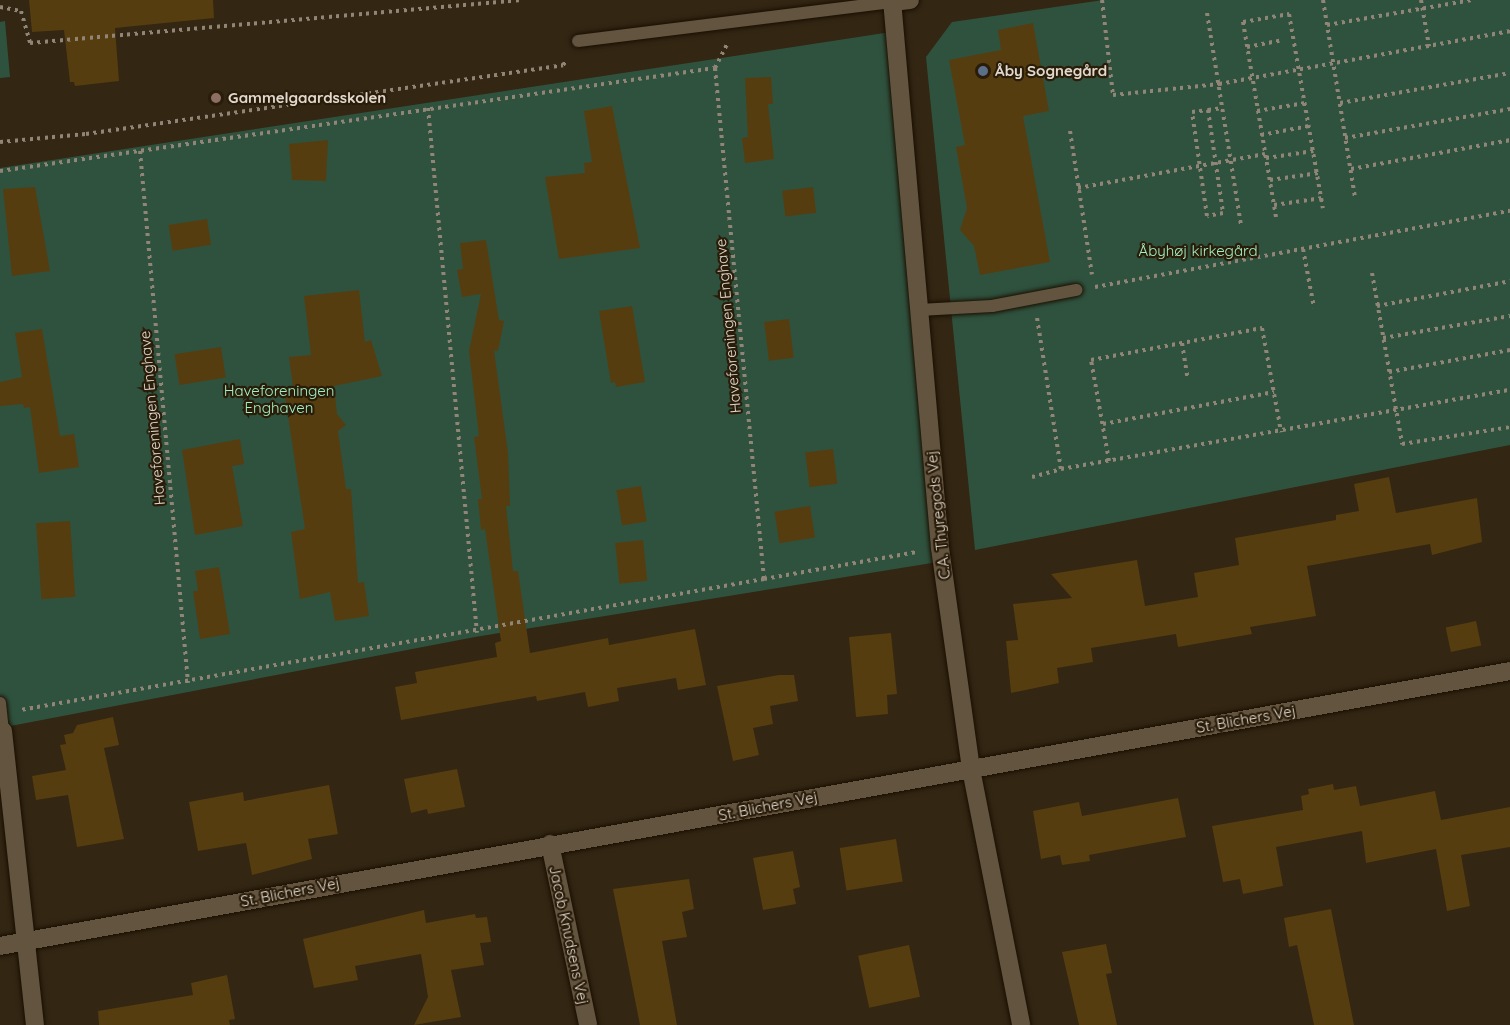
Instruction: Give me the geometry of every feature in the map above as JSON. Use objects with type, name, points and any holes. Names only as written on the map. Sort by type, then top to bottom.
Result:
[{"type":"street","points":[[891,1],[910,0]]},
{"type":"street","name":"C.A. Thyregods Vej","points":[[891,1],[939,548],[970,769],[1021,1025]]},
{"type":"street","name":"St. Blichers Vej","points":[[0,946],[550,844],[1510,671]]},
{"type":"street","points":[[3,731],[35,1025]]},
{"type":"street","name":"Jacob Knudsens Vej","points":[[550,844],[588,1025]]},
{"type":"lane","points":[[578,41],[891,1]]},
{"type":"lane","points":[[919,310],[992,306],[1076,290]]},
{"type":"lane","points":[[1,708],[3,731]]},
{"type":"path","points":[[0,7],[21,11],[30,43],[521,0]]},
{"type":"path","points":[[1102,0],[1113,95],[1219,84],[1252,76],[1510,31]]},
{"type":"path","points":[[1323,0],[1355,197]]},
{"type":"path","points":[[1421,0],[1429,46]]},
{"type":"path","points":[[1327,25],[1472,0]]},
{"type":"path","points":[[1207,13],[1241,225]]},
{"type":"path","points":[[1276,217],[1243,22],[1289,14],[1323,208]]},
{"type":"path","points":[[0,142],[86,134],[563,65],[578,41]]},
{"type":"path","points":[[1247,47],[1279,41]]},
{"type":"path","name":"Haveforeningen Enghave","points":[[0,171],[715,68],[764,579]]},
{"type":"path","points":[[1340,103],[1510,73]]},
{"type":"path","points":[[1257,111],[1305,104]]},
{"type":"path","points":[[428,108],[477,633]]},
{"type":"path","points":[[1208,110],[1223,213],[1207,216],[1192,112],[1208,110],[1224,108]]},
{"type":"path","points":[[1345,138],[1510,109]]},
{"type":"path","points":[[1262,135],[1309,126]]},
{"type":"path","points":[[1070,131],[1094,287]]},
{"type":"path","points":[[1351,169],[1510,140]]},
{"type":"path","name":"Haveforeningen Enghave","points":[[140,151],[188,682]]},
{"type":"path","points":[[1078,188],[1231,160],[1313,151]]},
{"type":"path","points":[[1270,180],[1317,173]]},
{"type":"path","points":[[1274,205],[1322,198]]},
{"type":"path","points":[[1076,290],[1510,211]]},
{"type":"path","points":[[1303,249],[1314,308]]},
{"type":"path","points":[[1372,273],[1402,444],[1510,427]]},
{"type":"path","points":[[1377,306],[1510,281]]},
{"type":"path","points":[[1034,298],[1061,469]]},
{"type":"path","points":[[1383,338],[1510,316]]},
{"type":"path","points":[[1109,461],[1091,360],[1262,328],[1281,432]]},
{"type":"path","points":[[1182,343],[1188,379]]},
{"type":"path","points":[[1389,372],[1510,350]]},
{"type":"path","points":[[1032,477],[1061,469],[1395,413],[1510,390]]},
{"type":"path","points":[[1103,424],[1274,392]]},
{"type":"path","points":[[1,708],[188,682],[477,633],[939,548]]},
{"type":"green space","name":"Åbyhøj kirkegård","points":[[1103,0],[1510,0],[1510,445],[975,550],[926,57],[952,22]]},
{"type":"green space","points":[[5,21],[10,77],[0,78],[0,22]]},
{"type":"green space","name":"Haveforeningen Enghaven","points":[[891,32],[938,562],[475,637],[0,728],[0,168]]},
{"type":"building","points":[[29,0],[213,0],[214,18],[115,28],[119,81],[75,86],[74,82],[70,82],[64,30],[32,32]]},
{"type":"building","points":[[1033,23],[1049,111],[1023,116],[1050,262],[980,275],[974,246],[960,230],[967,208],[956,147],[965,145],[949,60],[1001,50],[998,30]]},
{"type":"building","points":[[771,77],[773,104],[768,104],[774,159],[745,163],[742,138],[748,137],[745,78]]},
{"type":"building","points":[[612,106],[640,248],[559,259],[545,177],[585,173],[584,163],[592,162],[584,111]]},
{"type":"building","points":[[328,140],[326,181],[292,180],[289,144]]},
{"type":"building","points":[[35,187],[50,271],[12,276],[3,189]]},
{"type":"building","points":[[813,187],[816,213],[785,217],[782,191]]},
{"type":"building","points":[[207,219],[211,245],[173,251],[168,225]]},
{"type":"building","points":[[486,240],[499,320],[504,321],[498,351],[494,350],[508,453],[510,506],[506,506],[513,571],[518,571],[530,653],[608,638],[609,645],[695,629],[706,685],[678,690],[676,678],[617,688],[619,701],[588,707],[585,692],[537,701],[536,696],[401,720],[395,687],[417,683],[415,672],[497,657],[495,643],[501,641],[485,529],[481,530],[478,499],[482,499],[474,437],[479,436],[469,351],[481,294],[462,297],[457,270],[463,269],[460,243]]},
{"type":"building","points":[[359,290],[365,342],[371,340],[382,376],[334,386],[337,414],[346,425],[338,431],[346,489],[351,489],[358,583],[364,582],[369,616],[335,621],[330,592],[300,599],[291,532],[305,529],[285,396],[294,394],[289,357],[311,355],[304,296]]},
{"type":"building","points":[[632,306],[645,382],[616,387],[615,382],[611,383],[599,311]]},
{"type":"building","points":[[789,319],[794,358],[769,361],[764,322]]},
{"type":"building","points":[[42,329],[60,436],[74,434],[79,467],[39,473],[30,407],[24,408],[23,404],[0,406],[0,382],[22,377],[15,333]]},
{"type":"building","points":[[221,347],[226,378],[179,385],[175,354]]},
{"type":"building","points":[[240,439],[244,464],[232,466],[243,526],[195,535],[182,450]]},
{"type":"building","points":[[833,449],[837,484],[809,487],[805,452]]},
{"type":"building","points":[[1389,477],[1396,513],[1477,498],[1482,542],[1432,555],[1430,544],[1307,566],[1316,616],[1250,627],[1252,634],[1178,647],[1176,634],[1091,648],[1093,662],[1057,668],[1059,683],[1011,693],[1006,641],[1018,640],[1013,604],[1072,598],[1051,574],[1137,560],[1145,606],[1198,597],[1194,573],[1239,565],[1235,538],[1336,520],[1336,515],[1359,511],[1354,484]]},
{"type":"building","points":[[641,486],[647,522],[622,525],[616,490]]},
{"type":"building","points":[[810,506],[815,538],[779,543],[774,512]]},
{"type":"building","points":[[70,521],[75,597],[41,599],[36,523]]},
{"type":"building","points":[[643,540],[647,581],[619,584],[615,543]]},
{"type":"building","points":[[219,567],[230,634],[200,639],[193,591],[198,591],[195,571]]},
{"type":"building","points":[[1476,621],[1481,645],[1451,652],[1446,627]]},
{"type":"building","points":[[891,633],[897,694],[887,695],[888,714],[856,717],[849,637]]},
{"type":"building","points":[[779,675],[794,675],[798,701],[770,706],[773,724],[753,728],[759,755],[733,761],[717,686]]},
{"type":"building","points":[[113,717],[119,745],[104,748],[124,839],[77,847],[68,795],[36,800],[32,776],[66,770],[60,745],[66,744],[64,735],[73,733],[77,725]]},
{"type":"building","points":[[457,769],[465,807],[428,814],[427,809],[411,813],[404,779]]},
{"type":"building","points":[[1333,784],[1334,790],[1356,786],[1360,806],[1435,791],[1441,820],[1510,807],[1510,847],[1461,855],[1470,906],[1447,911],[1436,849],[1366,863],[1362,831],[1276,847],[1283,886],[1243,894],[1240,879],[1223,882],[1212,826],[1303,810],[1301,796],[1309,794],[1308,789]]},
{"type":"building","points":[[329,785],[338,834],[308,839],[312,859],[252,875],[246,843],[198,851],[189,802],[243,792],[244,801]]},
{"type":"building","points":[[1178,798],[1186,837],[1089,855],[1090,861],[1062,865],[1060,855],[1041,859],[1033,811],[1079,802],[1082,816]]},
{"type":"building","points":[[896,839],[903,881],[846,890],[840,848]]},
{"type":"building","points":[[793,851],[800,887],[793,889],[796,904],[763,910],[753,858]]},
{"type":"building","points":[[689,879],[694,909],[682,912],[687,937],[662,941],[677,1025],[640,1025],[613,889]]},
{"type":"building","points":[[1331,909],[1354,1025],[1314,1025],[1297,945],[1289,947],[1284,918]]},
{"type":"building","points":[[424,910],[426,923],[475,914],[476,918],[487,917],[491,942],[480,943],[484,965],[451,970],[461,1017],[414,1025],[428,997],[421,954],[355,966],[358,980],[314,988],[303,939]]},
{"type":"building","points":[[1106,944],[1112,973],[1106,974],[1117,1025],[1079,1025],[1062,952]]},
{"type":"building","points":[[909,945],[920,997],[869,1008],[858,956]]},
{"type":"building","points":[[227,975],[235,1019],[229,1020],[230,1025],[99,1025],[98,1011],[193,995],[191,983]]},
{"type":"place","name":"Åby Sognegård","points":[[983,71]]},
{"type":"place","name":"Gammelgaardsskolen","points":[[216,98]]}]
